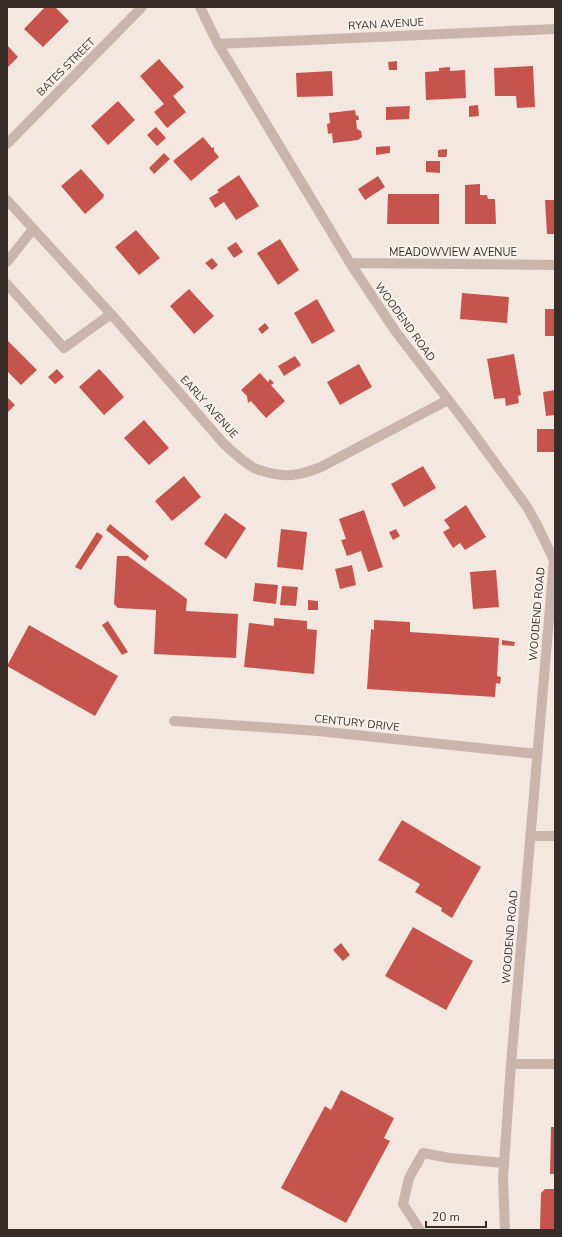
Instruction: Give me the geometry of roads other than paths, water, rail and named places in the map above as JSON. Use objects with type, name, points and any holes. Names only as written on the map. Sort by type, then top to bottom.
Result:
[{"type":"street","name":"BATES STREET","points":[[7,144],[142,7]]},
{"type":"street","name":"WOODEND ROAD","points":[[200,7],[218,44],[350,263],[396,332],[466,423],[527,507],[555,560],[511,1064],[503,1178],[505,1230]]},
{"type":"street","name":"RYAN AVENUE","points":[[218,44],[555,29]]},
{"type":"street","name":"EARLY AVENUE","points":[[7,200],[111,314],[224,444],[254,468],[272,474],[291,476],[306,473],[321,467],[448,400]]},
{"type":"street","points":[[7,262],[33,229]]},
{"type":"street","name":"MEADOWVIEW AVENUE","points":[[350,263],[555,265]]},
{"type":"street","points":[[7,284],[64,348],[111,314]]},
{"type":"street","name":"CENTURY DRIVE","points":[[174,721],[318,731],[537,754]]},
{"type":"street","points":[[530,836],[555,836]]},
{"type":"street","points":[[511,1064],[555,1064]]},
{"type":"street","points":[[420,1230],[403,1204],[409,1178],[423,1153],[449,1158],[504,1163]]}]
